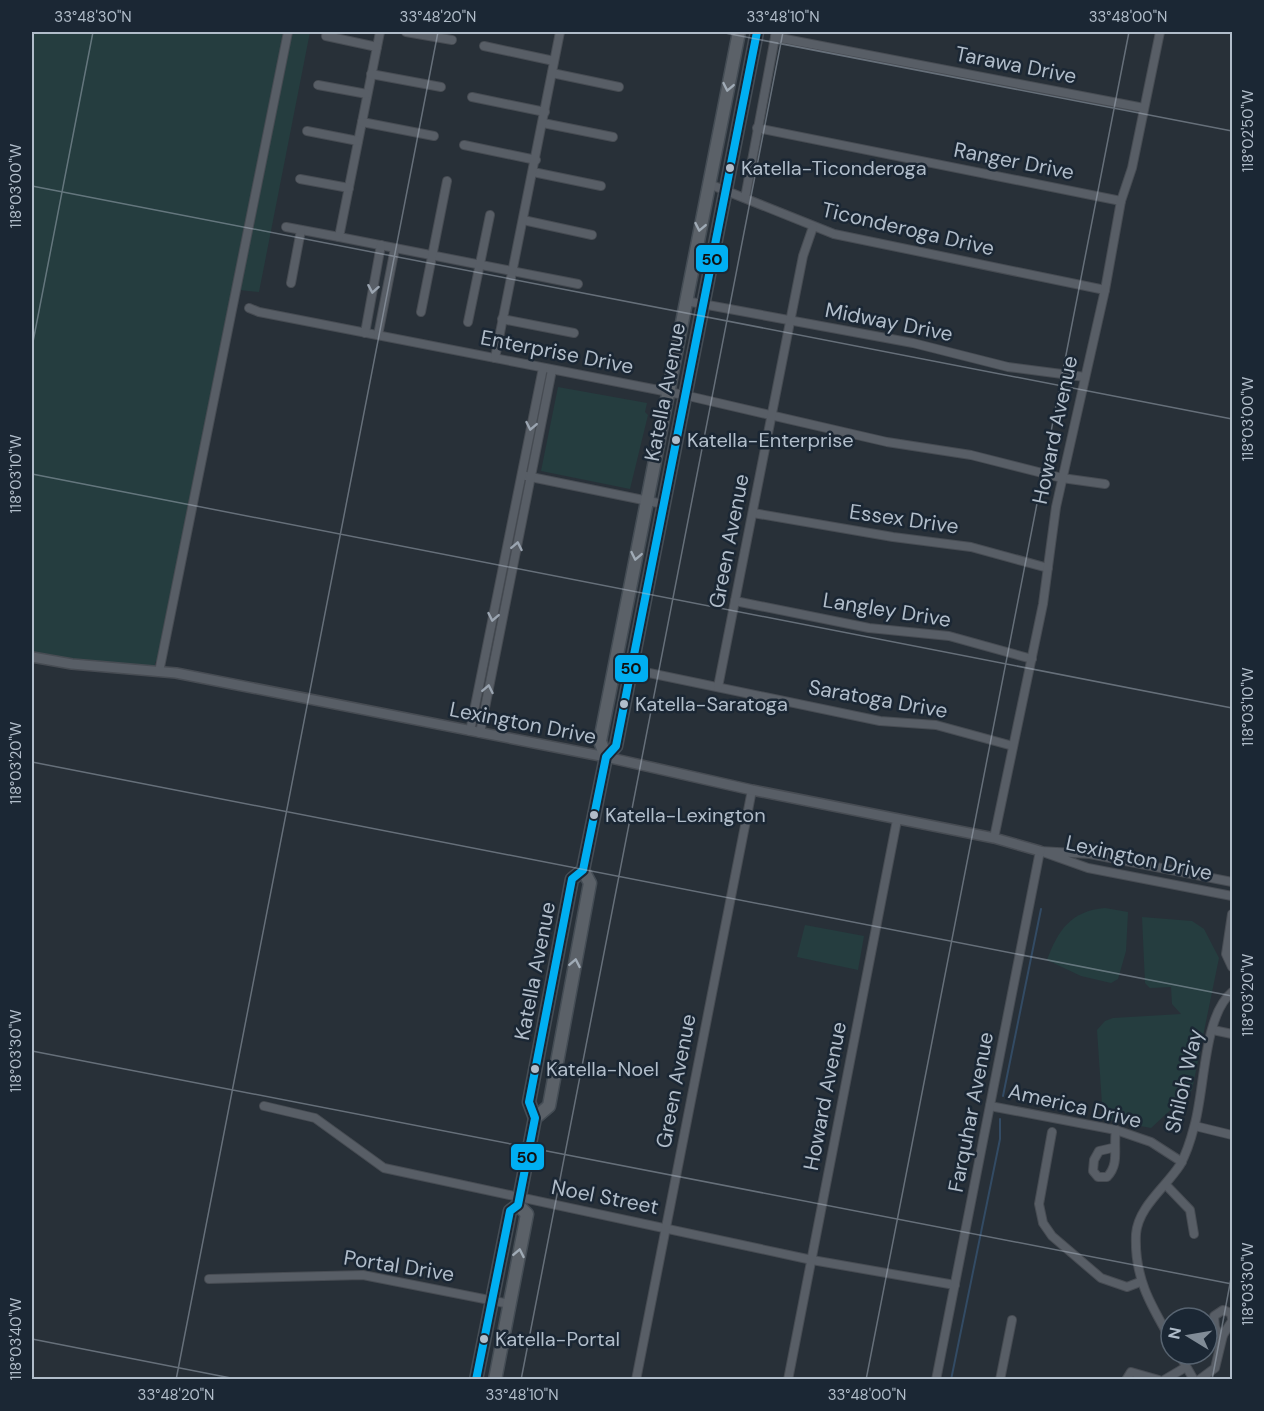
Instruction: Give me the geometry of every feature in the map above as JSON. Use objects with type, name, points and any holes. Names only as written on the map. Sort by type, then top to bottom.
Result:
[{"type":"main road","name":"Katella Avenue","points":[[606,757],[600,741],[739,32]]},
{"type":"main road","name":"Katella Avenue","points":[[476,1380],[510,1211],[519,1202],[536,1118],[529,1102],[572,879],[583,870],[606,757],[616,746],[757,32]]},
{"type":"main road","name":"Katella Avenue","points":[[536,1118],[549,1106],[591,883],[583,870]]},
{"type":"main road","name":"Katella Avenue","points":[[495,1380],[527,1214],[519,1202]]},
{"type":"street","points":[[159,672],[288,32]]},
{"type":"street","points":[[339,237],[380,32]]},
{"type":"street","points":[[406,32],[452,40]]},
{"type":"street","points":[[495,358],[560,32]]},
{"type":"street","name":"Howard Avenue","points":[[994,838],[1032,659],[1056,507],[1105,290],[1121,201],[1132,168],[1160,32]]},
{"type":"street","points":[[746,198],[775,34]]},
{"type":"street","name":"Tarawa Drive","points":[[775,34],[1144,108]]},
{"type":"street","points":[[326,36],[377,47]]},
{"type":"street","points":[[484,46],[554,61]]},
{"type":"street","points":[[552,73],[619,87]]},
{"type":"street","points":[[371,74],[441,87]]},
{"type":"street","points":[[318,84],[367,94]]},
{"type":"street","points":[[472,97],[545,112]]},
{"type":"street","points":[[362,122],[434,136]]},
{"type":"street","points":[[543,123],[613,137]]},
{"type":"street","name":"Ranger Drive","points":[[757,128],[1121,201]]},
{"type":"street","points":[[307,131],[358,141]]},
{"type":"street","points":[[464,145],[536,160]]},
{"type":"street","points":[[533,172],[601,186]]},
{"type":"street","points":[[300,179],[349,188]]},
{"type":"street","points":[[421,312],[447,181]]},
{"type":"street","name":"Ticonderoga Drive","points":[[709,184],[834,234],[1105,290]]},
{"type":"street","points":[[468,322],[490,215]]},
{"type":"street","points":[[523,220],[592,235]]},
{"type":"street","points":[[286,227],[578,284]]},
{"type":"street","name":"Green Avenue","points":[[718,687],[803,256],[813,227]]},
{"type":"street","points":[[291,283],[302,230]]},
{"type":"street","points":[[365,333],[381,245]]},
{"type":"street","points":[[378,335],[395,248]]},
{"type":"street","name":"Midway Drive","points":[[686,301],[913,343],[1008,367],[1085,377]]},
{"type":"street","name":"Enterprise Drive","points":[[249,308],[259,312],[684,395],[887,442],[971,455],[1062,478],[1105,484]]},
{"type":"street","points":[[502,319],[574,333]]},
{"type":"street","points":[[475,732],[543,368]]},
{"type":"street","points":[[475,732],[552,370]]},
{"type":"street","points":[[522,475],[663,504]]},
{"type":"street","name":"Essex Drive","points":[[753,513],[893,537],[971,547],[1048,568]]},
{"type":"street","name":"Langley Drive","points":[[735,601],[869,628],[949,636],[1032,659]]},
{"type":"street","name":"Lexington Drive","points":[[32,657],[72,664],[176,673],[606,757],[752,790],[994,838],[1088,868],[1233,896]]},
{"type":"street","name":"Saratoga Drive","points":[[630,669],[880,721],[936,725],[1013,746]]},
{"type":"street","name":"Green Avenue","points":[[636,1380],[752,790]]},
{"type":"street","name":"Howard Avenue","points":[[788,1380],[897,820]]},
{"type":"street","name":"Lexington Drive","points":[[1040,851],[1090,854],[1233,882]]},
{"type":"street","name":"Farquhar Avenue","points":[[936,1380],[1040,851]]},
{"type":"street","points":[[1233,914],[1226,954],[1233,967]]},
{"type":"street","name":"Shiloh Way","points":[[1159,1318],[1140,1282],[1136,1257],[1137,1230],[1144,1210],[1182,1162],[1195,1126],[1213,1030],[1221,1009],[1233,992]]},
{"type":"street","points":[[1213,1030],[1233,1035]]},
{"type":"street","name":"Noel Street","points":[[264,1106],[315,1118],[384,1168],[519,1202],[665,1228],[812,1260],[955,1285]]},
{"type":"street","name":"America Drive","points":[[990,1106],[1116,1130],[1151,1142],[1182,1162]]},
{"type":"street","points":[[1195,1126],[1233,1135]]},
{"type":"street","points":[[1112,1148],[1116,1130]]},
{"type":"street","points":[[1052,1132],[1039,1204],[1043,1223],[1052,1236],[1101,1278],[1127,1287],[1140,1282]]},
{"type":"street","points":[[1166,1185],[1190,1210],[1194,1234]]},
{"type":"street","name":"Portal Drive","points":[[209,1279],[363,1275],[510,1304]]},
{"type":"street","points":[[1199,1380],[1215,1368],[1223,1335],[1233,1320],[1231,1313],[1223,1310],[1214,1316],[1215,1327],[1219,1335],[1223,1335]]},
{"type":"street","points":[[1000,1380],[1012,1320]]},
{"type":"street","points":[[1164,1380],[1186,1367],[1194,1380]]},
{"type":"street","points":[[1126,1380],[1131,1372],[1159,1380]]},
{"type":"green space","points":[[32,32],[310,32],[259,292],[239,290],[164,663],[155,662],[155,666],[74,660],[32,652]]},
{"type":"green space","points":[[558,387],[647,403],[645,412],[648,415],[630,489],[541,471]]},
{"type":"green space","points":[[1105,908],[1128,912],[1126,951],[1118,979],[1111,983],[1081,976],[1047,960],[1061,931],[1067,924],[1083,913]]},
{"type":"green space","points":[[1142,917],[1192,921],[1204,929],[1219,958],[1192,1090],[1151,1128],[1103,1119],[1097,1030],[1105,1021],[1113,1018],[1181,1014],[1172,1004],[1171,987],[1150,988],[1145,983]]},
{"type":"green space","points":[[805,925],[864,936],[858,970],[797,957]]},
{"type":"waterway","points":[[1003,1096],[1041,909]]},
{"type":"waterway","points":[[951,1380],[1000,1139],[1000,1119]]},
{"type":"transit line","name":"50","points":[[476,1380],[510,1211],[518,1205],[535,1118],[529,1102],[572,879],[583,870],[606,757],[616,746],[757,32]]},
{"type":"place","name":"Katella-Ticonderoga","points":[[730,168]]},
{"type":"place","name":"Katella-Enterprise","points":[[676,440]]},
{"type":"place","name":"Katella-Saratoga","points":[[624,704]]},
{"type":"place","name":"Katella-Lexington","points":[[594,815]]},
{"type":"place","name":"Katella-Noel","points":[[535,1069]]},
{"type":"place","name":"Katella-Portal","points":[[484,1339]]}]
